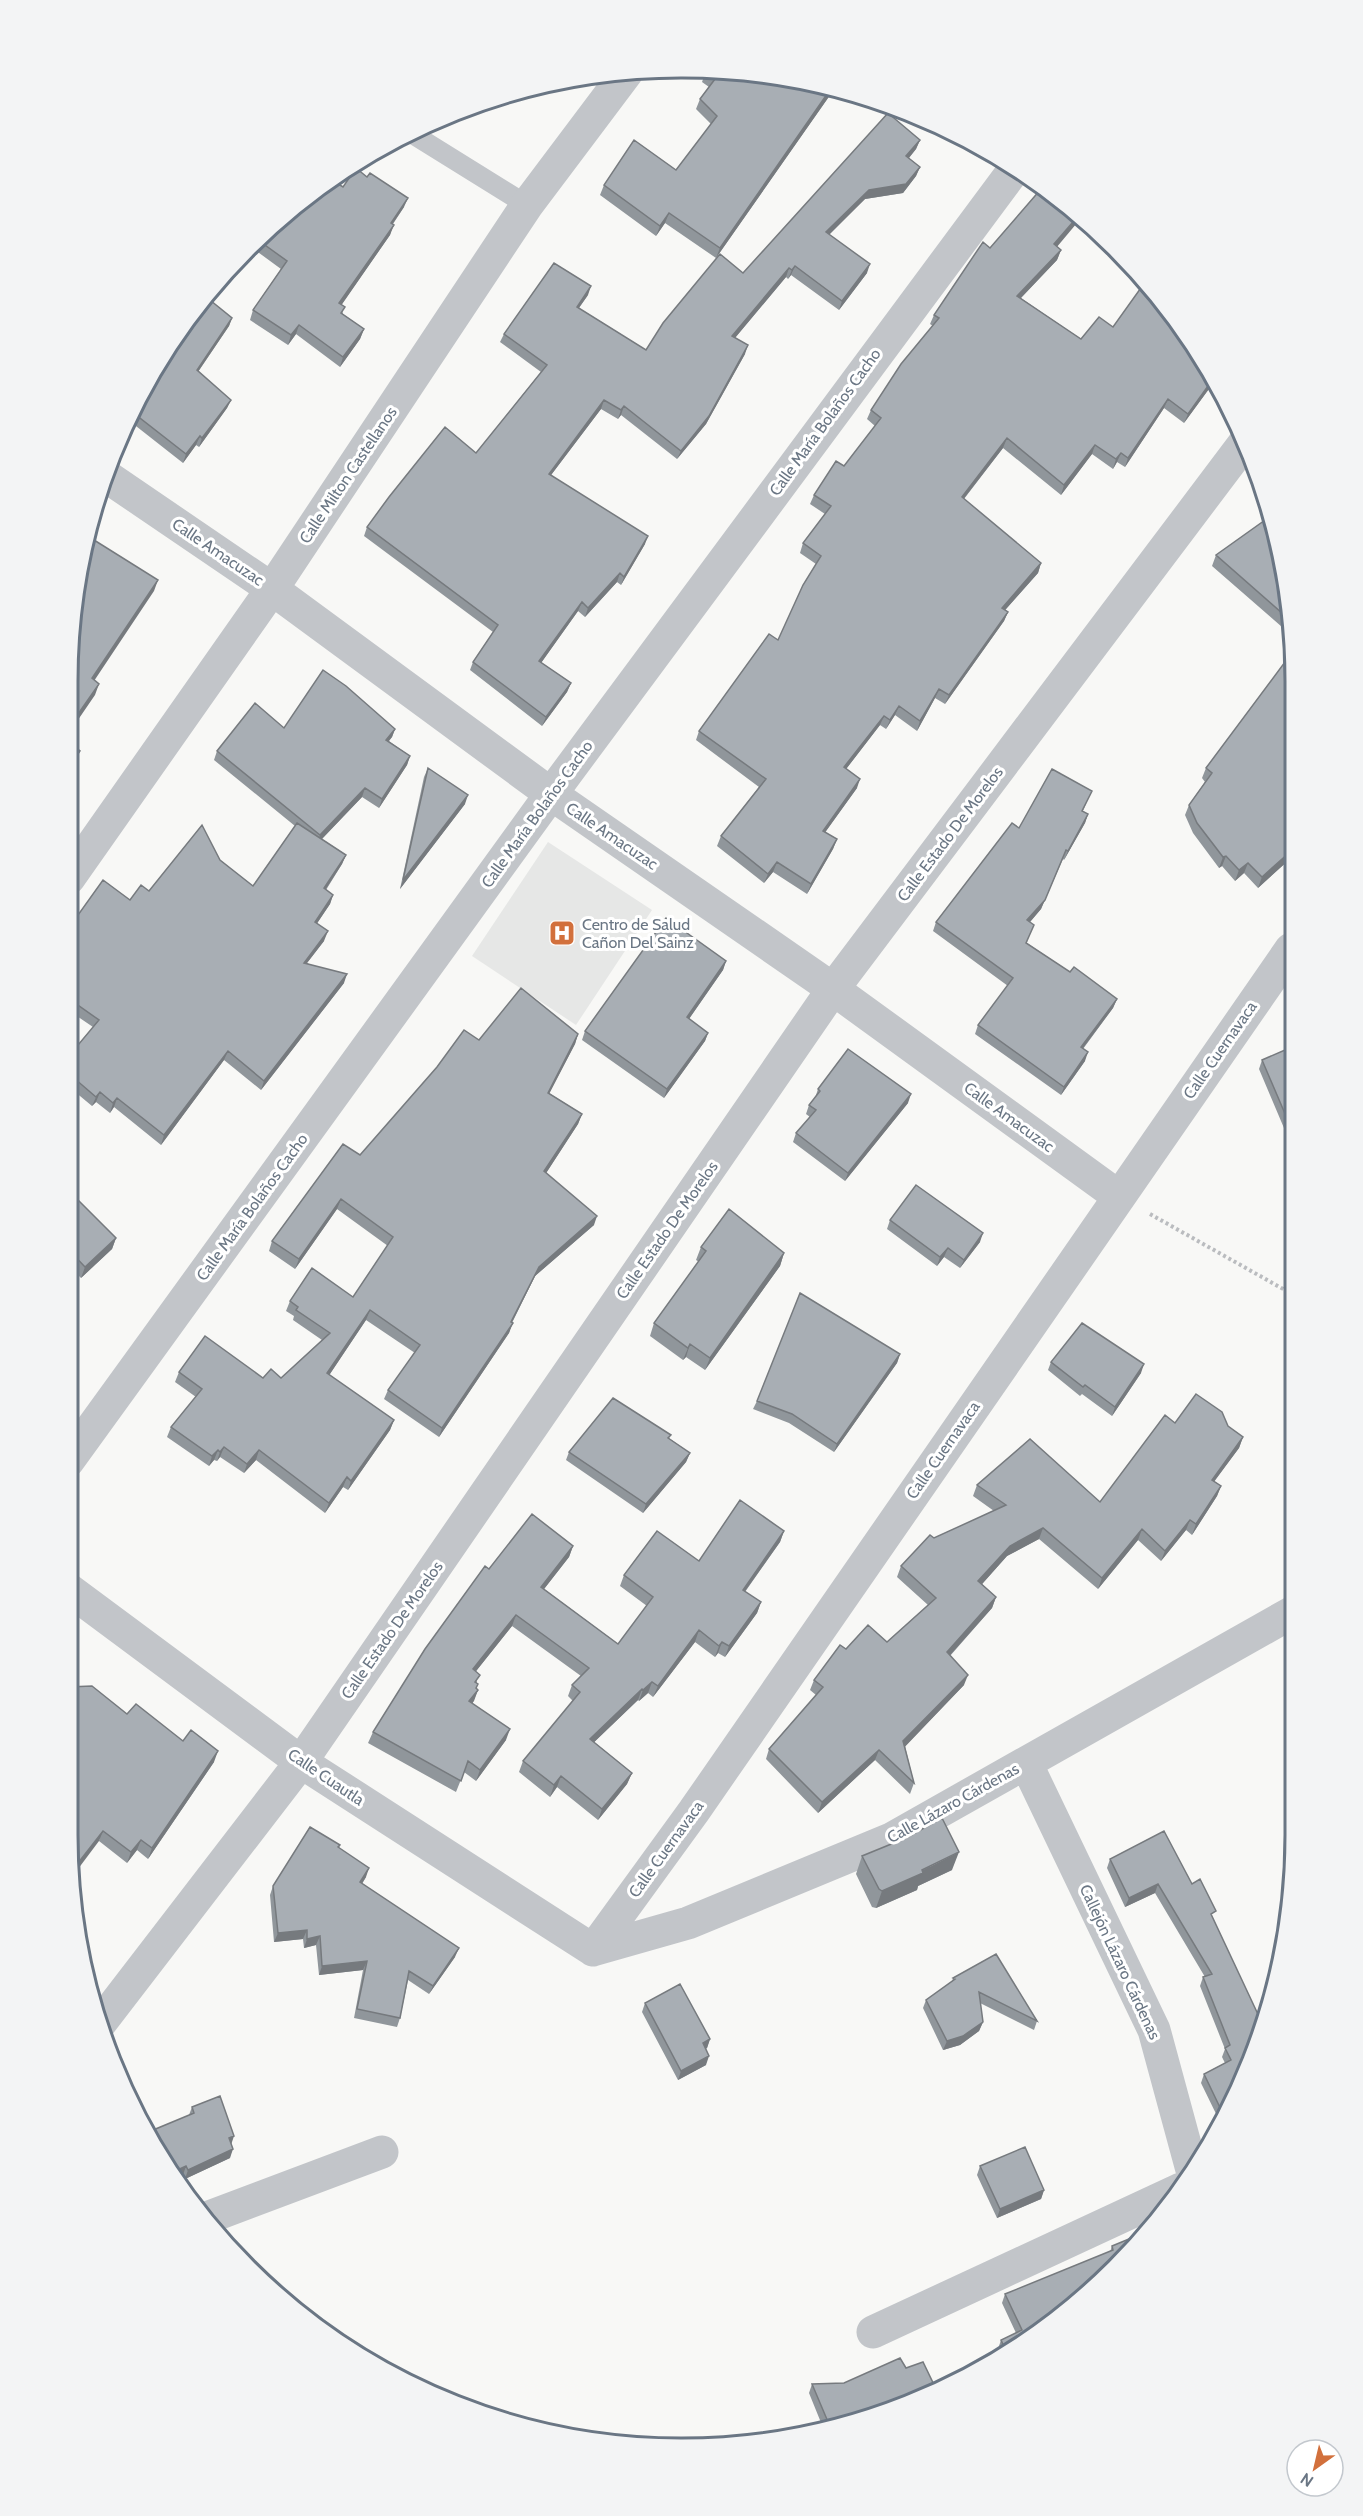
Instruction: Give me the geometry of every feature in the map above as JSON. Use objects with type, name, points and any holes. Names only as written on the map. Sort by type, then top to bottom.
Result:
[{"type":"street","name":"Calle Milton Castellanos","points":[[78,865],[272,589],[527,205],[620,81]]},
{"type":"street","name":"Calle María Bolaños Cacho","points":[[78,1447],[551,794],[877,352],[1010,176]]},
{"type":"street","name":"Calle Estado De Morelos","points":[[106,2015],[301,1762],[833,989],[1239,451]]},
{"type":"street","name":"Calle Amacuzac","points":[[113,481],[272,589],[551,794],[833,989],[1118,1196]]},
{"type":"street","name":"Calle Cuernavaca","points":[[593,1950],[694,1811],[1285,958]]},
{"type":"street","name":"Calle Cuautla","points":[[78,1596],[301,1762],[593,1950]]},
{"type":"street","name":"Calle Lázaro Cárdenas","points":[[593,1950],[688,1923],[891,1839],[1285,1617]]},
{"type":"street","name":"Callejón Lázaro Cárdenas","points":[[1026,1763],[1154,2030],[1189,2160]]},
{"type":"street","points":[[214,2215],[382,2152]]},
{"type":"street","points":[[873,2332],[1164,2196]]},
{"type":"lane","points":[[419,138],[527,205]]},
{"type":"path","points":[[1118,1196],[1285,1290]]},
{"type":"shaded area","name":"Centro de Salud Cañon Del Sainz","points":[[548,842],[652,910],[576,1025],[472,956]]},
{"type":"building","points":[[715,79],[760,83],[826,96],[720,248],[669,213],[660,226],[604,185],[634,140],[676,170],[717,116],[700,99]]},
{"type":"building","points":[[887,114],[920,140],[906,156],[920,167],[906,184],[869,190],[826,232],[870,264],[842,301],[795,266],[792,270],[789,268],[732,336],[748,345],[709,416],[681,451],[624,406],[621,410],[604,400],[549,474],[648,536],[624,577],[620,573],[588,608],[582,602],[539,661],[571,683],[546,717],[473,662],[498,625],[367,527],[445,427],[476,453],[547,365],[504,334],[554,263],[591,286],[577,307],[646,350],[663,323],[720,254],[743,273]]},
{"type":"building","points":[[360,171],[367,177],[370,173],[408,198],[391,223],[394,225],[339,303],[345,307],[341,313],[364,329],[343,357],[299,325],[291,335],[253,310],[287,261],[265,245],[314,203],[339,185],[343,187],[349,178]]},
{"type":"building","points":[[1037,194],[1072,223],[1054,244],[1061,250],[1017,296],[1081,339],[1099,317],[1113,327],[1140,290],[1183,346],[1208,387],[1188,414],[1168,399],[1128,458],[1121,453],[1116,459],[1095,445],[1064,485],[1007,438],[962,497],[1041,563],[1002,608],[1008,612],[949,695],[939,689],[920,721],[899,706],[890,720],[884,716],[844,767],[860,779],[823,831],[837,839],[811,884],[777,862],[768,874],[721,836],[766,779],[699,731],[769,634],[778,640],[803,585],[821,556],[803,543],[831,506],[814,495],[836,461],[844,466],[881,418],[871,410],[901,364],[939,318],[934,315],[983,242],[990,248]]},
{"type":"building","points":[[213,302],[232,318],[197,370],[231,400],[202,438],[200,436],[186,454],[139,417],[180,346]]},
{"type":"building","points":[[1263,522],[1281,612],[1216,555]]},
{"type":"building","points":[[95,541],[158,580],[92,678],[99,684],[78,714],[79,642],[83,603]]},
{"type":"building","points":[[1285,663],[1285,856],[1262,877],[1248,863],[1239,870],[1226,856],[1223,857],[1197,823],[1189,805],[1212,773],[1206,768]]},
{"type":"building","points":[[323,670],[346,686],[395,729],[386,740],[410,756],[382,799],[365,788],[320,835],[217,751],[255,703],[284,728]]},
{"type":"building","points":[[428,768],[468,795],[403,880],[418,812]]},
{"type":"building","points":[[1052,769],[1092,791],[1082,811],[1088,814],[1068,851],[1066,850],[1045,900],[1027,920],[1034,925],[1026,943],[1070,972],[1074,967],[1117,999],[1081,1047],[1088,1052],[1064,1087],[978,1025],[1013,978],[936,922],[1012,823],[1019,828]]},
{"type":"building","points":[[297,823],[346,855],[324,888],[333,895],[315,922],[328,931],[304,963],[347,974],[264,1081],[228,1051],[164,1135],[117,1098],[113,1103],[100,1092],[96,1097],[78,1082],[78,1045],[99,1020],[78,1005],[78,915],[103,880],[130,900],[141,885],[149,891],[202,825],[220,860],[253,886]]},
{"type":"building","points":[[666,918],[726,961],[687,1017],[708,1033],[667,1089],[585,1031]]},
{"type":"building","points":[[521,988],[578,1034],[548,1093],[582,1114],[544,1171],[597,1216],[539,1267],[511,1322],[513,1323],[442,1428],[388,1390],[420,1345],[370,1310],[327,1373],[394,1420],[351,1481],[347,1477],[329,1503],[259,1450],[247,1464],[224,1447],[212,1456],[171,1427],[202,1389],[179,1372],[205,1336],[263,1378],[271,1369],[281,1378],[330,1333],[296,1310],[298,1307],[290,1301],[312,1268],[353,1297],[393,1237],[341,1199],[299,1259],[272,1241],[343,1144],[360,1155],[437,1067],[464,1030],[479,1040]]},
{"type":"building","points":[[848,1049],[911,1094],[848,1173],[796,1133],[816,1110],[809,1105]]},
{"type":"building","points":[[1285,1050],[1285,1114],[1262,1060]]},
{"type":"building","points":[[916,1185],[983,1233],[964,1260],[948,1248],[940,1257],[890,1220]]},
{"type":"building","points":[[78,1200],[116,1238],[85,1267],[78,1260]]},
{"type":"building","points":[[729,1209],[784,1253],[710,1358],[690,1344],[688,1348],[654,1323],[706,1251],[701,1247]]},
{"type":"building","points":[[800,1293],[900,1354],[837,1444],[792,1414],[757,1401]]},
{"type":"building","points":[[1082,1323],[1144,1364],[1115,1407],[1085,1385],[1083,1387],[1051,1362]]},
{"type":"building","points":[[1196,1394],[1222,1412],[1228,1426],[1243,1437],[1212,1480],[1221,1486],[1196,1524],[1190,1520],[1165,1551],[1142,1529],[1102,1578],[1043,1528],[1010,1546],[978,1581],[996,1597],[947,1652],[968,1675],[903,1741],[914,1783],[879,1750],[822,1802],[769,1749],[823,1687],[814,1680],[840,1645],[846,1649],[868,1625],[887,1642],[936,1598],[901,1566],[930,1535],[934,1538],[1006,1505],[977,1485],[1030,1439],[1100,1502],[1165,1415],[1175,1423]]},
{"type":"building","points":[[613,1398],[671,1435],[668,1438],[690,1453],[646,1504],[569,1452]]},
{"type":"building","points":[[740,1500],[784,1531],[743,1590],[761,1602],[729,1646],[722,1642],[719,1646],[699,1630],[658,1686],[652,1682],[642,1689],[590,1739],[632,1773],[602,1809],[561,1776],[554,1785],[523,1761],[580,1692],[572,1685],[589,1668],[516,1615],[473,1669],[480,1675],[475,1682],[478,1684],[476,1688],[478,1690],[469,1701],[510,1729],[480,1770],[468,1761],[461,1781],[373,1732],[425,1649],[485,1566],[489,1569],[532,1514],[573,1546],[541,1587],[618,1644],[653,1597],[624,1575],[657,1531],[699,1561]]},
{"type":"building","points":[[92,1686],[127,1714],[136,1704],[183,1741],[191,1730],[218,1751],[152,1848],[141,1840],[131,1852],[103,1831],[79,1862],[78,1687]]},
{"type":"building","points":[[942,1818],[959,1852],[922,1870],[923,1873],[882,1891],[879,1889],[862,1856],[906,1838]]},
{"type":"building","points":[[310,1827],[340,1845],[338,1847],[369,1868],[360,1882],[459,1948],[433,1986],[409,1971],[400,2018],[357,2009],[367,1961],[322,1966],[320,1936],[307,1939],[307,1930],[278,1933],[273,1886]]},
{"type":"building","points":[[1164,1831],[1192,1884],[1200,1879],[1216,1911],[1211,1914],[1257,2013],[1239,2065],[1220,2107],[1204,2074],[1231,2060],[1225,2048],[1230,2045],[1203,1977],[1212,1974],[1158,1884],[1129,1898],[1110,1859]]},
{"type":"building","points":[[996,1954],[1037,2021],[979,1992],[983,2022],[963,2036],[947,2041],[926,2000],[955,1979],[953,1978]]},
{"type":"building","points":[[680,1984],[710,2039],[703,2043],[709,2056],[681,2071],[645,2003]]},
{"type":"building","points":[[220,2096],[234,2136],[229,2138],[233,2149],[188,2170],[186,2166],[179,2169],[155,2129],[194,2113],[192,2107]]},
{"type":"building","points":[[1025,2147],[1044,2190],[1000,2209],[980,2166]]},
{"type":"building","points":[[1128,2239],[1079,2288],[1049,2313],[1003,2345],[1001,2340],[1022,2330],[1005,2294],[1113,2250],[1112,2246]]},
{"type":"building","points":[[900,2358],[906,2368],[923,2362],[933,2383],[875,2406],[827,2420],[812,2384],[844,2383]]},
{"type":"place","name":"Centro de Salud Cañon Del Sainz","points":[[562,933]]}]
